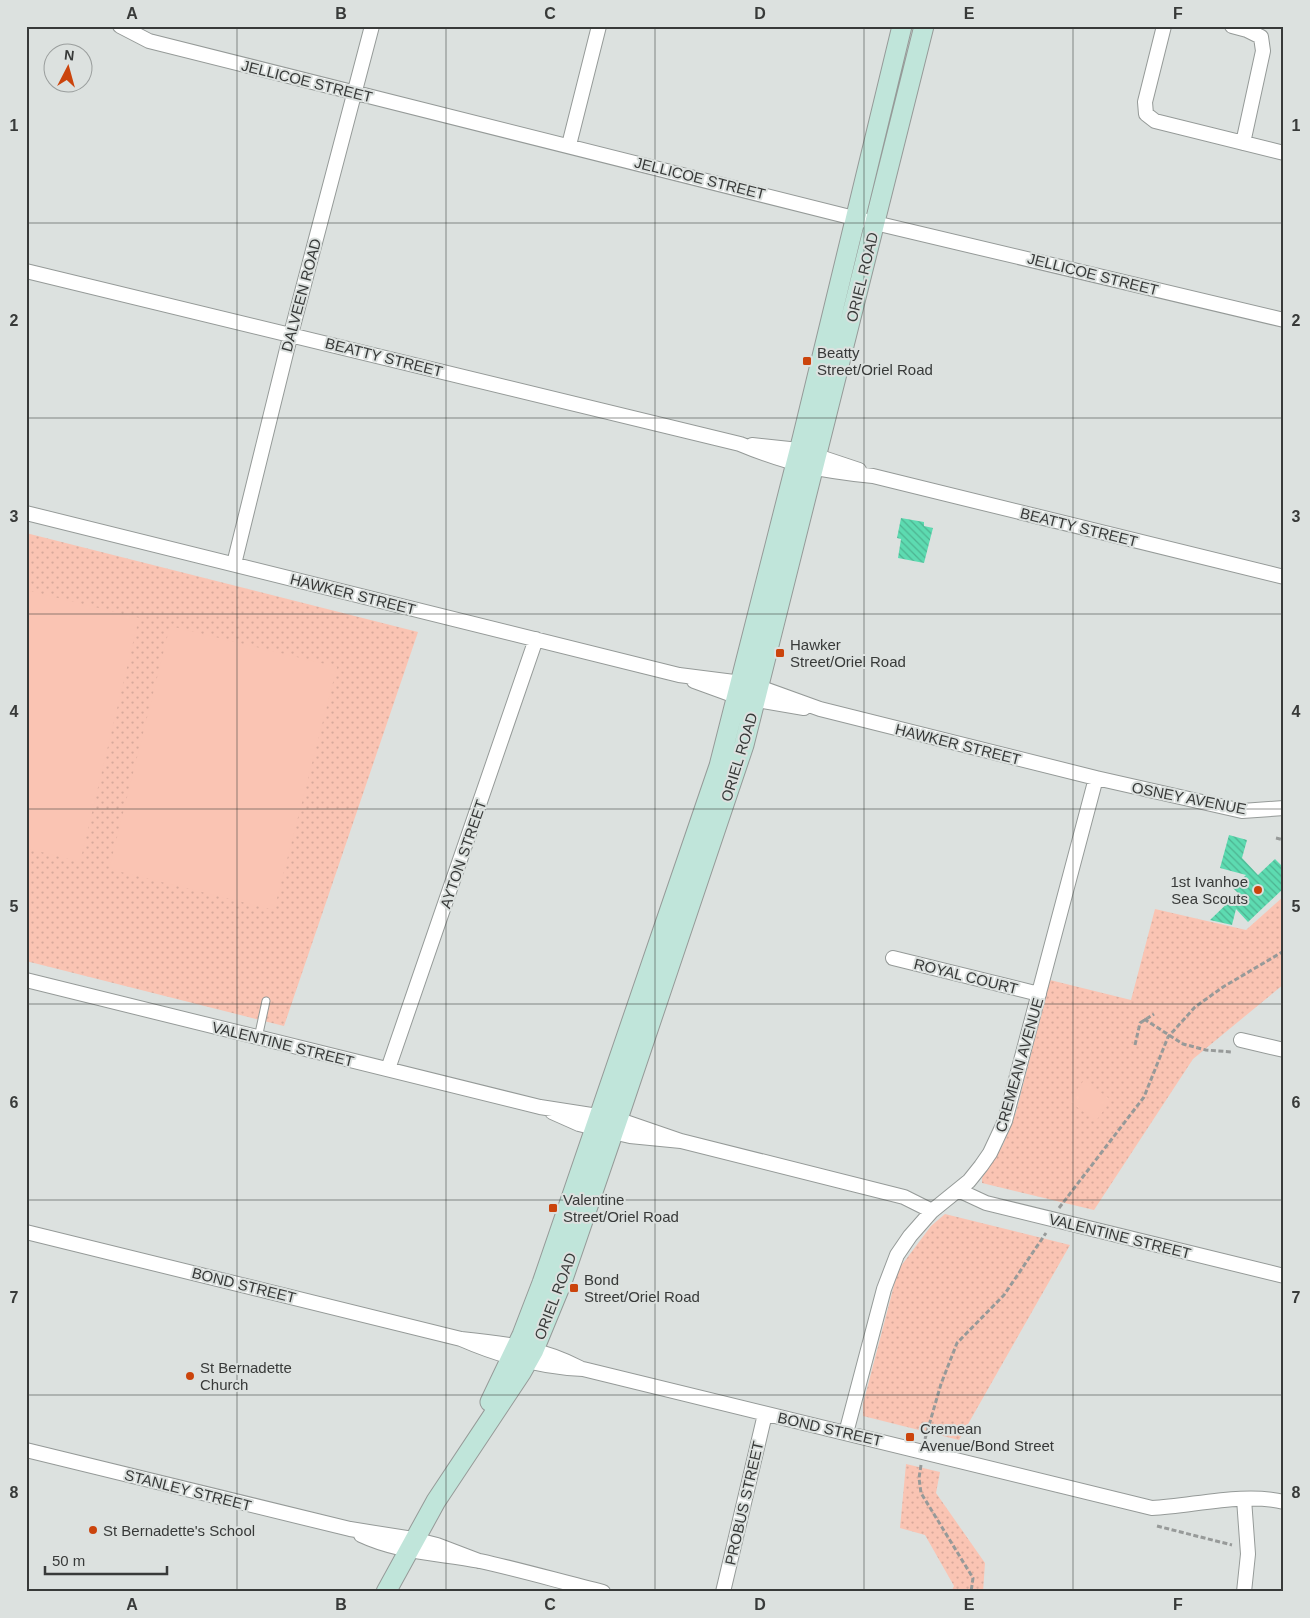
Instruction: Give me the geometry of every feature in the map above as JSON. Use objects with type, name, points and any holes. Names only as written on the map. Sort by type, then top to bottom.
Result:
[{"type":"main road","name":"ORIEL ROAD","points":[[386,1592],[410,1545],[465,1455],[523,1354],[542,1283],[606,1123],[707,803],[749,692],[806,459],[854,218],[902,26]]},
{"type":"main road","name":"ORIEL ROAD","points":[[806,459],[876,222],[924,26]]},
{"type":"street","name":"JELLICOE STREET","points":[[120,26],[149,42],[569,145],[854,218],[1284,320]]},
{"type":"street","name":"DALVEEN ROAD","points":[[234,564],[291,334],[372,26]]},
{"type":"street","points":[[569,145],[599,26]]},
{"type":"street","points":[[1164,26],[1145,102],[1146,114],[1155,121],[1284,153]]},
{"type":"street","points":[[1232,26],[1247,30],[1261,37],[1263,51],[1243,142]]},
{"type":"street","name":"BEATTY STREET","points":[[26,271],[806,459],[1284,577]]},
{"type":"street","name":"HAWKER STREET","points":[[26,514],[679,675],[721,693],[749,692],[1096,778]]},
{"type":"street","name":"AYTON STREET","points":[[388,1070],[536,639]]},
{"type":"street","name":"OSNEY AVENUE","points":[[1096,778],[1242,812],[1284,808]]},
{"type":"street","name":"CREMEAN AVENUE","points":[[846,1433],[891,1268],[910,1236],[932,1211],[968,1181],[990,1153],[1005,1121],[1096,778]]},
{"type":"street","name":"ROYAL COURT","points":[[893,958],[1039,994]]},
{"type":"street","name":"VALENTINE STREET","points":[[26,980],[540,1107],[579,1124],[606,1123],[904,1197],[932,1211]]},
{"type":"street","points":[[1242,1040],[1284,1050]]},
{"type":"street","name":"VALENTINE STREET","points":[[958,1190],[986,1203],[1284,1276]]},
{"type":"street","name":"BOND STREET","points":[[26,1232],[461,1338],[494,1353],[523,1354],[558,1368],[583,1369],[846,1433],[924,1445],[1152,1508],[1244,1499],[1271,1499],[1284,1502]]},
{"type":"street","name":"PROBUS STREET","points":[[723,1592],[765,1414]]},
{"type":"street","name":"STANLEY STREET","points":[[26,1450],[410,1545],[436,1544],[479,1561],[603,1592]]},
{"type":"street","points":[[1244,1499],[1248,1554],[1244,1592]]},
{"type":"lane","points":[[258,1038],[266,1001]]},
{"type":"path","points":[[1276,838],[1284,840]]},
{"type":"path","points":[[971,1592],[973,1578],[921,1493],[919,1478],[924,1445],[941,1384],[957,1343],[1004,1295],[1054,1220],[1061,1204],[1144,1097],[1169,1036],[1195,1008],[1223,987],[1284,952]]},
{"type":"path","points":[[1135,1045],[1137,1029],[1144,1018],[1154,1014]]},
{"type":"path","points":[[1144,1018],[1169,1036],[1193,1047],[1234,1052]]},
{"type":"path","points":[[1157,1526],[1232,1545]]},
{"type":"shaded area","points":[[26,533],[418,632],[284,1026],[26,961]]},
{"type":"shaded area","points":[[26,590],[139,618],[80,862],[26,848]]},
{"type":"shaded area","points":[[170,626],[337,667],[274,910],[109,869]]},
{"type":"shaded area","points":[[1284,896],[1284,984],[1193,1059],[1094,1210],[982,1183],[982,1178],[1003,1145],[1016,1112],[1050,980],[1131,1000],[1155,909],[1246,930]]},
{"type":"shaded area","points":[[1084,1080],[1111,1100],[1096,1121],[1069,1101]]},
{"type":"shaded area","points":[[945,1214],[1070,1245],[959,1440],[863,1416],[863,1404],[898,1270],[931,1226]]},
{"type":"shaded area","points":[[906,1464],[940,1472],[936,1493],[985,1563],[983,1592],[951,1592],[954,1586],[925,1535],[900,1528]]},
{"type":"building","points":[[901,518],[924,522],[924,526],[933,528],[924,563],[898,558],[901,539],[897,538]]},
{"type":"building","name":"1st Ivanhoe Sea Scouts","points":[[1229,835],[1247,840],[1242,858],[1258,875],[1275,859],[1284,868],[1284,888],[1248,922],[1236,909],[1232,925],[1210,920],[1238,893],[1233,888],[1246,875],[1220,868]]},
{"type":"place","name":"Beatty Street/Oriel Road","points":[[807,361]]},
{"type":"place","name":"Hawker Street/Oriel Road","points":[[780,653]]},
{"type":"place","name":"1st Ivanhoe Sea Scouts","points":[[1258,890]]},
{"type":"place","name":"Valentine Street/Oriel Road","points":[[553,1208]]},
{"type":"place","name":"Bond Street/Oriel Road","points":[[574,1288]]},
{"type":"place","name":"St Bernadette Church","points":[[190,1376]]},
{"type":"place","name":"Cremean Avenue/Bond Street","points":[[910,1437]]},
{"type":"place","name":"St Bernadette's School","points":[[93,1530]]}]
